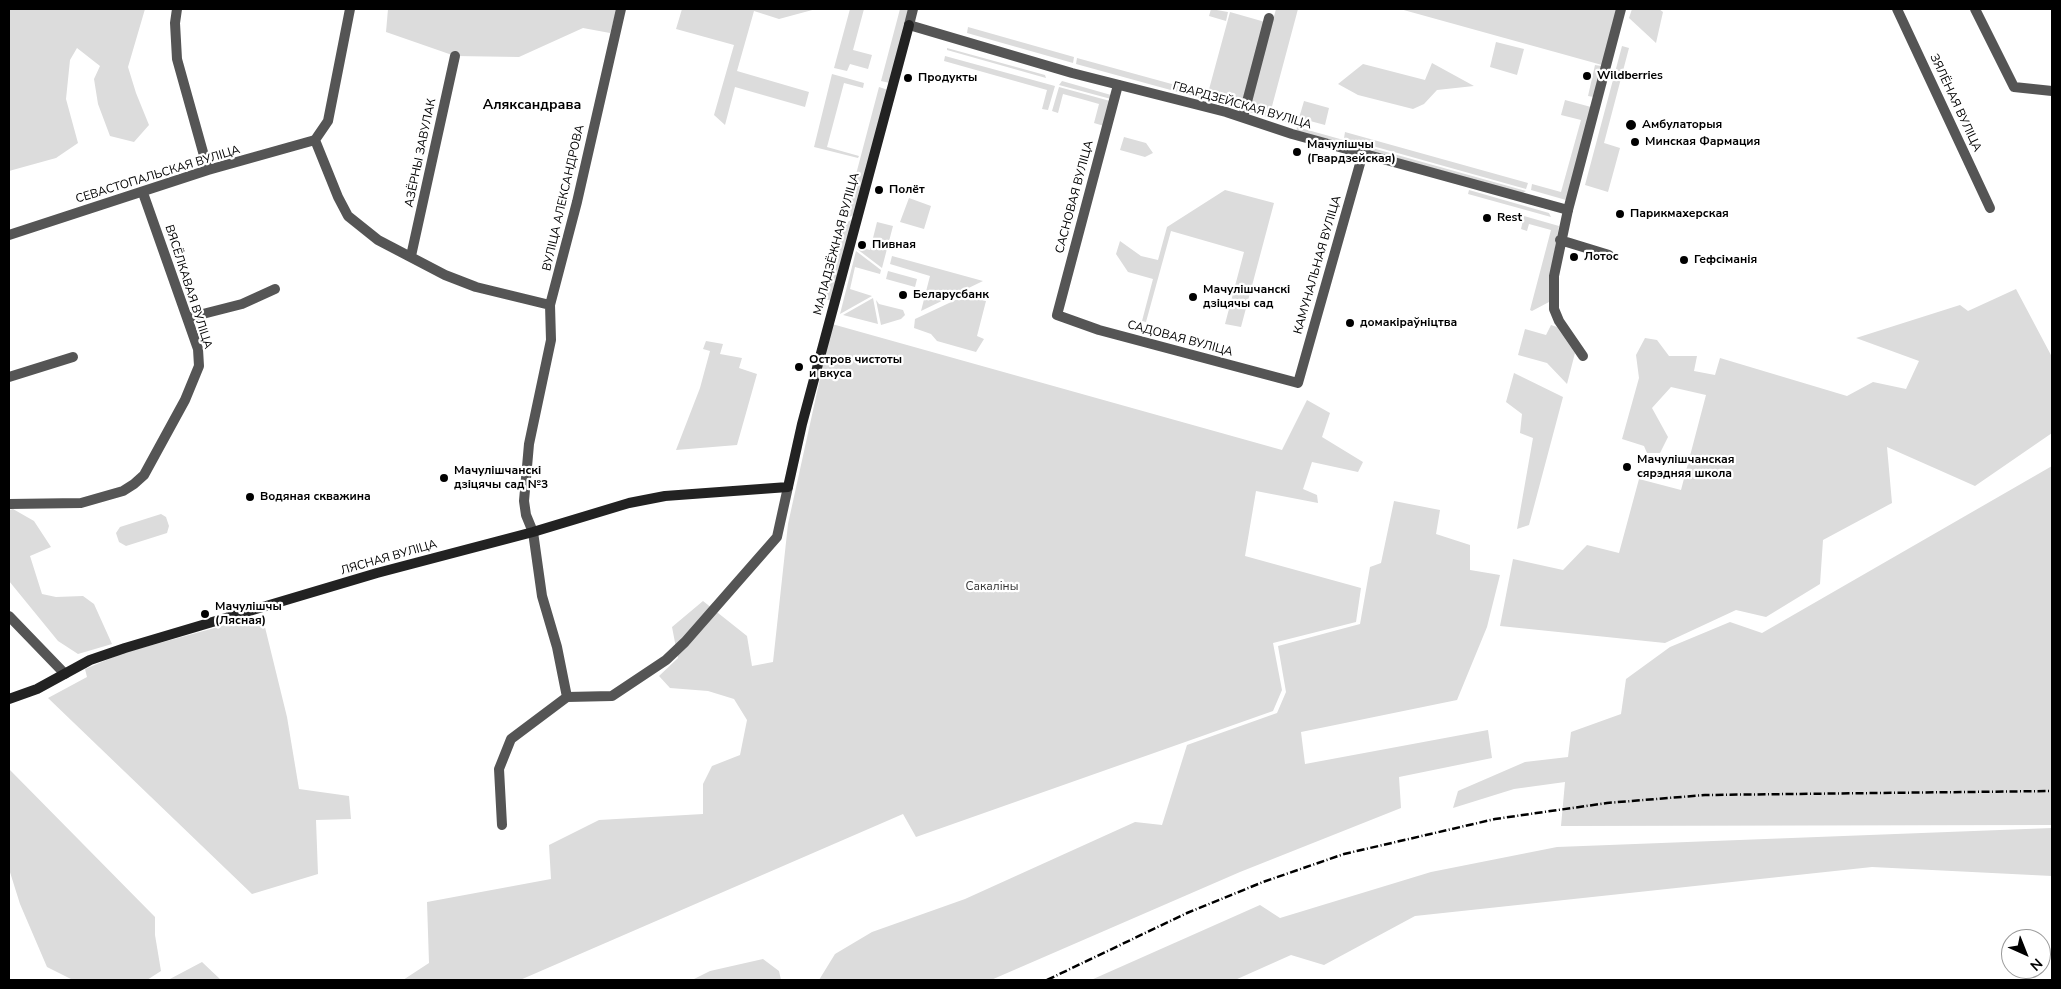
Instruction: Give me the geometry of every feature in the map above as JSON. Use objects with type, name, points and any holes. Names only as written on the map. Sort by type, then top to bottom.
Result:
[{"type":"main road","name":"МАЛАДЗЁЖНАЯ ВУЛІЦА","points":[[788,487],[802,424],[909,25]]},
{"type":"main road","name":"ЛЯСНАЯ ВУЛІЦА","points":[[9,699],[37,689],[90,660],[125,648],[377,573],[533,532],[629,503],[664,496],[788,487]]},
{"type":"street","points":[[177,9],[175,23],[177,59],[208,170]]},
{"type":"street","points":[[350,9],[328,121],[322,132],[314,140],[348,216],[378,240],[411,256],[444,276],[476,287],[550,304]]},
{"type":"street","name":"ВУЛІЦА АЛЕКСАНДРОВА","points":[[567,697],[557,647],[542,596],[533,532],[526,515],[524,501],[529,444],[552,340],[550,304],[577,202],[621,9]]},
{"type":"street","name":"МАЛАДЗЁЖНАЯ ВУЛІЦА","points":[[909,25],[912,9]]},
{"type":"street","points":[[1583,356],[1559,321],[1554,309],[1554,276],[1560,240],[1621,9]]},
{"type":"street","name":"ЗЯЛЁНАЯ ВУЛІЦА","points":[[1897,9],[1990,208]]},
{"type":"street","points":[[1975,9],[2014,88],[2052,91]]},
{"type":"street","points":[[1243,117],[1269,18]]},
{"type":"street","name":"ГВАРДЗЕЙСКАЯ ВУЛІЦА","points":[[909,25],[1118,85],[1243,117],[1363,153],[1568,210]]},
{"type":"street","name":"АЗЁРНЫ ЗАВУЛАК","points":[[411,256],[455,56]]},
{"type":"street","name":"САСНОВАЯ ВУЛІЦА","points":[[1057,315],[1118,85]]},
{"type":"street","name":"СЕВАСТОПАЛЬСКАЯ ВУЛІЦА","points":[[9,235],[143,193],[208,170],[314,140]]},
{"type":"street","name":"КАМУНАЛЬНАЯ ВУЛІЦА","points":[[1298,383],[1363,153]]},
{"type":"street","name":"ВЯСЁЛКАВАЯ ВУЛІЦА","points":[[9,504],[35,502],[81,503],[123,491],[144,475],[185,400],[198,366],[198,349],[143,193]]},
{"type":"street","points":[[1560,240],[1609,255]]},
{"type":"street","points":[[187,318],[242,304],[275,289]]},
{"type":"street","name":"САДОВАЯ ВУЛІЦА","points":[[1057,315],[1099,330],[1298,383]]},
{"type":"street","points":[[9,377],[73,357]]},
{"type":"street","points":[[502,825],[499,769],[510,739],[567,697],[612,696],[666,660],[686,642],[777,536],[788,487]]},
{"type":"street","points":[[9,616],[65,674]]},
{"type":"green space","points":[[9,9],[145,9],[128,67],[149,125],[134,142],[110,136],[98,104],[94,79],[100,66],[77,48],[70,60],[66,99],[78,143],[56,158],[9,171]]},
{"type":"green space","points":[[388,9],[617,9],[610,33],[583,28],[519,57],[455,56],[386,32]]},
{"type":"green space","points":[[682,9],[816,9],[779,19],[754,11],[737,71],[809,92],[805,107],[735,87],[725,125],[714,115],[734,45],[676,29]]},
{"type":"green space","points":[[850,9],[864,9],[853,50],[872,55],[868,69],[850,64],[847,71],[834,68]]},
{"type":"green space","points":[[900,9],[910,9],[890,83],[881,81]]},
{"type":"green space","points":[[1211,9],[1228,12],[1226,21],[1209,16]]},
{"type":"green space","points":[[1276,9],[1298,9],[1271,110],[1250,105]]},
{"type":"green space","points":[[1400,9],[1617,9],[1602,65]]},
{"type":"green space","points":[[1632,9],[1659,9],[1663,12],[1656,43],[1629,18]]},
{"type":"green space","points":[[1230,12],[1265,22],[1244,103],[1208,93]]},
{"type":"green space","points":[[968,27],[1074,57],[1073,63],[967,33]]},
{"type":"green space","points":[[1496,42],[1524,49],[1517,75],[1490,67]]},
{"type":"green space","points":[[1622,46],[1629,48],[1604,143],[1620,148],[1608,192],[1585,185]]},
{"type":"green space","points":[[947,48],[1045,75],[1046,78],[947,50]]},
{"type":"green space","points":[[945,56],[1055,86],[1048,110],[1042,109],[1047,90],[944,61]]},
{"type":"green space","points":[[1077,58],[1179,86],[1178,92],[1076,64]]},
{"type":"green space","points":[[1432,63],[1474,86],[1437,90],[1424,104],[1413,109],[1358,95],[1338,84],[1363,64],[1425,80]]},
{"type":"green space","points":[[1595,65],[1601,66],[1594,97],[1588,96]]},
{"type":"green space","points":[[832,74],[864,83],[863,88],[844,83],[827,147],[859,156],[858,158],[814,147]]},
{"type":"green space","points":[[1062,81],[1111,95],[1111,99],[1059,85]]},
{"type":"green space","points":[[879,87],[888,90],[855,214],[844,220]]},
{"type":"green space","points":[[1059,87],[1110,101],[1104,126],[1094,123],[1099,104],[1063,94],[1058,113],[1052,111]]},
{"type":"green space","points":[[1184,87],[1243,104],[1242,110],[1182,93]]},
{"type":"green space","points":[[1565,100],[1591,107],[1566,200],[1531,190],[1532,184],[1561,192],[1581,120],[1561,115]]},
{"type":"green space","points":[[1304,101],[1329,108],[1325,125],[1299,118]]},
{"type":"green space","points":[[1250,106],[1294,118],[1293,124],[1249,112]]},
{"type":"green space","points":[[1297,127],[1526,191],[1521,194],[1296,132]]},
{"type":"green space","points":[[1345,132],[1528,183],[1526,189],[1344,138]]},
{"type":"green space","points":[[1124,137],[1146,143],[1153,153],[1145,157],[1120,150]]},
{"type":"green space","points":[[1225,190],[1274,203],[1241,327],[1225,324],[1244,252],[1171,231],[1146,322],[1142,321],[1153,279],[1128,272],[1116,254],[1120,241],[1141,256],[1158,260],[1167,227]]},
{"type":"green space","points":[[1469,190],[1549,213],[1551,217],[1468,194]]},
{"type":"green space","points":[[909,198],[931,206],[924,229],[900,222]]},
{"type":"green space","points":[[1524,216],[1559,226],[1550,277],[1549,302],[1532,311],[1530,310],[1551,230],[1529,224],[1527,231],[1521,229]]},
{"type":"green space","points":[[854,218],[832,301],[823,299],[843,225]]},
{"type":"green space","points":[[877,222],[893,226],[882,268],[857,249],[857,247],[870,250]]},
{"type":"green space","points":[[856,251],[881,270],[880,274],[855,267],[850,289],[872,296],[840,314]]},
{"type":"green space","points":[[892,256],[983,281],[921,311],[930,276],[890,264]]},
{"type":"green space","points":[[888,271],[917,279],[915,287],[886,279]]},
{"type":"green space","points":[[2016,289],[2052,357],[2052,433],[1975,486],[1887,447],[1892,503],[1823,540],[1820,584],[1766,617],[1736,610],[1665,643],[1500,626],[1513,559],[1563,570],[1587,545],[1619,553],[1639,479],[1681,490],[1706,395],[1671,387],[1652,408],[1668,437],[1660,453],[1647,453],[1644,446],[1622,439],[1639,378],[1636,355],[1645,338],[1657,340],[1669,356],[1697,356],[1694,371],[1715,375],[1720,358],[1847,396],[1873,382],[1906,389],[1919,361],[1856,338],[1960,305],[1968,311]]},
{"type":"green space","points":[[964,296],[986,301],[977,336],[984,339],[976,352],[937,341],[931,334],[914,328],[915,319]]},
{"type":"green space","points":[[873,298],[878,324],[843,315]]},
{"type":"green space","points":[[876,300],[879,304],[903,310],[905,315],[901,319],[881,325]]},
{"type":"green space","name":"Сакаліны","points":[[832,324],[1282,450],[1307,400],[1330,413],[1322,437],[1363,462],[1358,472],[1312,462],[1303,489],[1317,495],[1318,503],[1256,491],[1245,556],[1361,588],[1356,622],[1273,643],[1282,690],[1273,711],[916,837],[903,814],[520,980],[403,980],[429,963],[427,902],[551,879],[549,845],[599,820],[703,814],[703,784],[712,766],[740,755],[747,720],[734,699],[708,691],[670,688],[659,676],[678,658],[672,627],[703,601],[747,636],[752,666],[773,662],[788,524]]},
{"type":"green space","points":[[1551,325],[1557,327],[1575,353],[1567,384],[1547,363],[1518,355],[1525,329],[1546,335]]},
{"type":"green space","points":[[706,341],[723,344],[720,354],[742,358],[739,368],[757,374],[737,445],[676,450],[700,388],[710,351],[703,349]]},
{"type":"green space","points":[[1514,373],[1563,397],[1529,525],[1517,529],[1533,438],[1520,433],[1522,414],[1506,402]]},
{"type":"green space","points":[[2052,466],[2052,825],[1561,826],[1565,782],[1514,789],[1453,808],[1458,791],[1525,762],[1568,757],[1571,732],[1621,714],[1626,679],[1670,647],[1730,622],[1762,633]]},
{"type":"green space","points":[[1394,501],[1440,510],[1436,534],[1470,545],[1470,570],[1500,575],[1487,627],[1457,700],[1301,732],[1305,764],[1488,730],[1492,758],[1399,777],[1401,808],[1240,872],[991,980],[819,980],[835,954],[872,932],[965,899],[1135,822],[1162,825],[1187,745],[1277,713],[1286,692],[1278,646],[1360,624],[1370,567],[1381,563]]},
{"type":"green space","points":[[13,509],[34,521],[51,547],[30,556],[42,594],[56,597],[83,596],[94,604],[112,644],[78,654],[58,641],[9,581],[9,510]]},
{"type":"green space","points":[[161,514],[166,517],[169,526],[167,533],[126,546],[119,542],[116,533],[120,527]]},
{"type":"green space","points":[[262,615],[287,717],[299,789],[349,796],[351,819],[316,820],[318,874],[252,894],[48,698],[87,677],[85,669],[123,653]]},
{"type":"green space","points":[[9,769],[155,917],[155,935],[161,971],[147,980],[73,980],[47,967],[20,904],[9,869]]},
{"type":"green space","points":[[2052,828],[2052,876],[1872,867],[1415,916],[1324,965],[1291,955],[1235,980],[1091,980],[1260,905],[1280,918],[1431,872],[1557,847]]},
{"type":"green space","points":[[763,959],[779,971],[781,980],[692,980],[710,971]]},
{"type":"green space","points":[[202,962],[221,980],[168,980]]},
{"type":"railway","points":[[1047,980],[1187,913],[1263,882],[1344,854],[1495,819],[1607,803],[1705,795],[2052,791]]},
{"type":"place","name":"Wildberries","points":[[1587,76]]},
{"type":"place","name":"Продукты","points":[[908,78]]},
{"type":"place","name":"Амбулаторыя","points":[[1631,125]]},
{"type":"place","name":"Минская Фармация","points":[[1635,142]]},
{"type":"place","name":"Мачулішчы (Гвардзейская)","points":[[1297,152]]},
{"type":"place","name":"Полёт","points":[[879,190]]},
{"type":"place","name":"Парикмахерская","points":[[1620,214]]},
{"type":"place","name":"Rest","points":[[1487,218]]},
{"type":"place","name":"Пивная","points":[[862,245]]},
{"type":"place","name":"Лотос","points":[[1574,257]]},
{"type":"place","name":"Гефсіманія","points":[[1684,260]]},
{"type":"place","name":"Беларусбанк","points":[[903,295]]},
{"type":"place","name":"Мачулішчанскі дзіцячы сад","points":[[1193,297]]},
{"type":"place","name":"домакіраўніцтва","points":[[1350,323]]},
{"type":"place","name":"Остров чистоты и вкуса","points":[[799,367]]},
{"type":"place","name":"Мачулішчанская сярэдняя школа","points":[[1627,467]]},
{"type":"place","name":"Мачулішчанскі дзіцячы сад №3","points":[[444,478]]},
{"type":"place","name":"Водяная скважина","points":[[250,497]]},
{"type":"place","name":"Мачулішчы (Лясная)","points":[[205,614]]},
{"type":"district","name":"Аляксандрава","points":[[532,106]]}]
